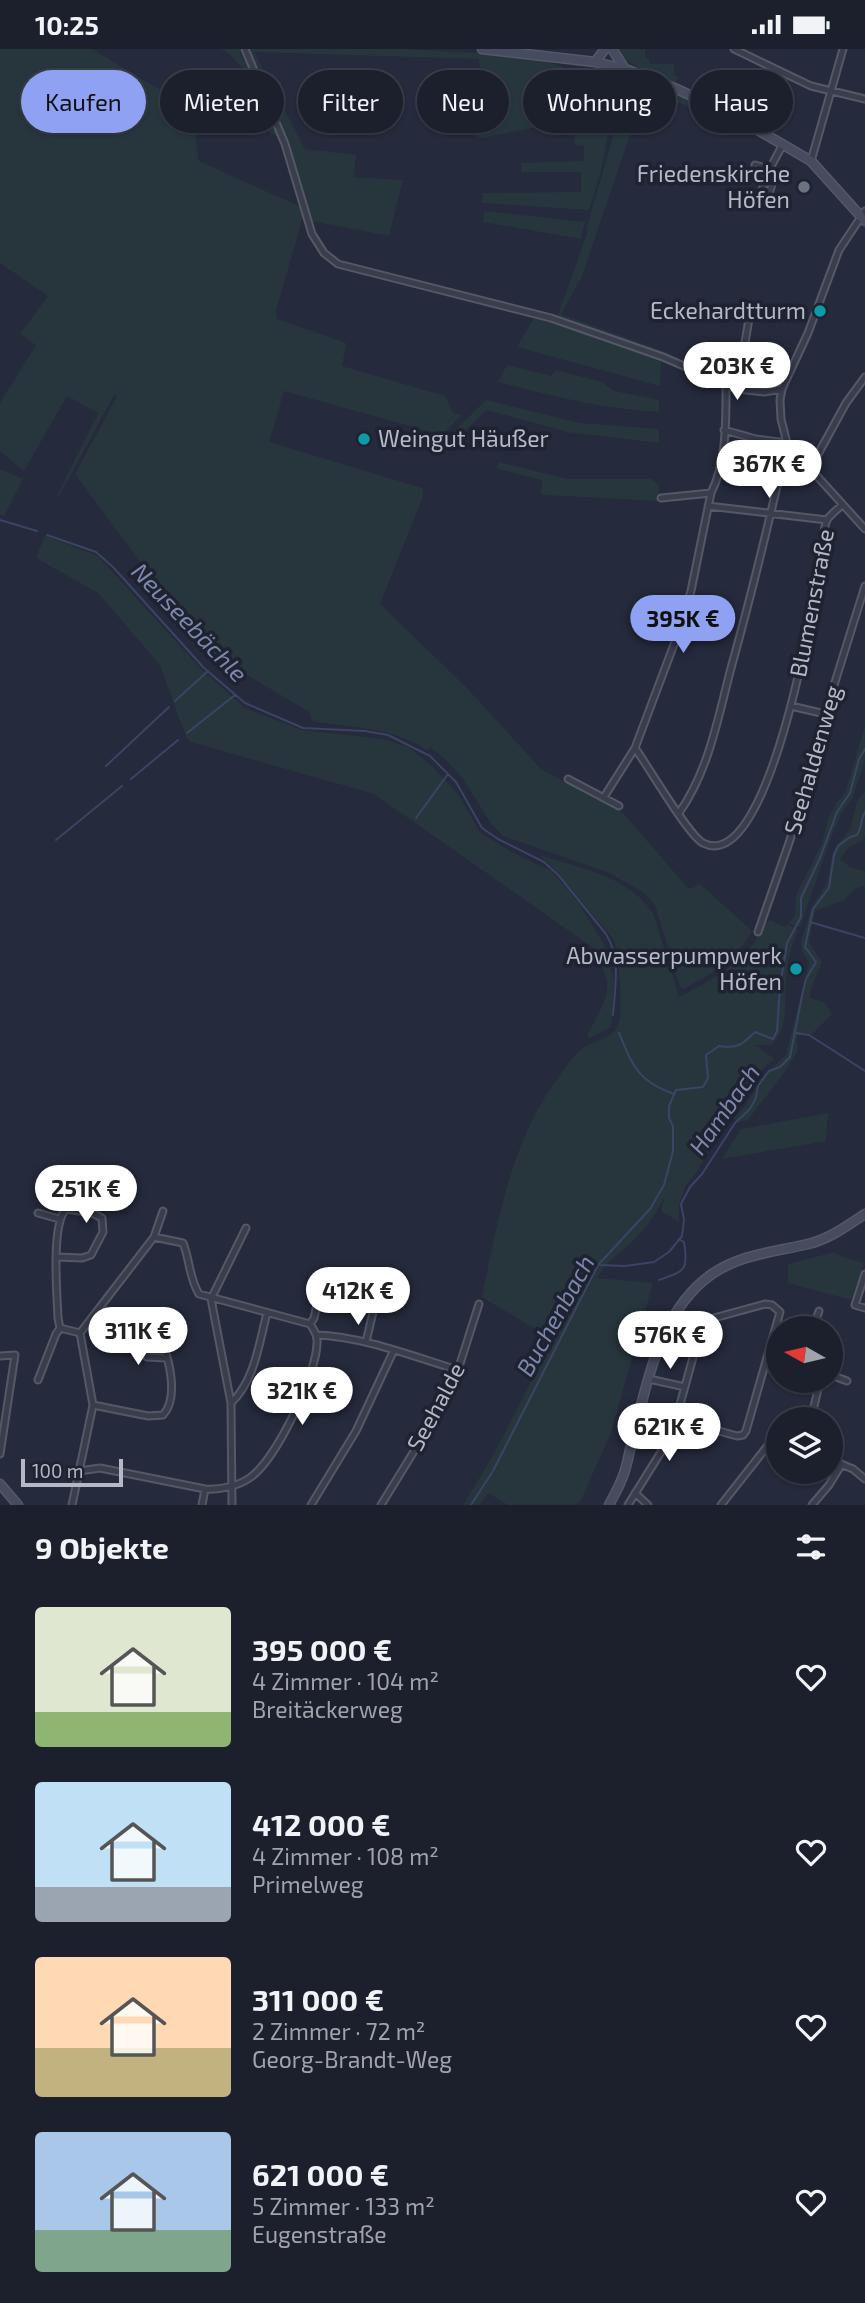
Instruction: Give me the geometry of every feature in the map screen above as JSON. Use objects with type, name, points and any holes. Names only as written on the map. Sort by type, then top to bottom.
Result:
[{"type":"street","points":[[245,49],[282,135],[312,234],[330,258],[347,266],[551,318],[699,372],[737,389],[764,393],[782,389]]},
{"type":"street","points":[[482,49],[595,62],[625,69],[701,100],[811,161],[864,216],[839,250],[808,333],[782,389],[781,419],[787,443],[759,564],[707,761],[679,813]]},
{"type":"street","points":[[594,49],[595,62]]},
{"type":"street","points":[[595,62],[605,49]]},
{"type":"street","points":[[612,49],[625,69]]},
{"type":"street","points":[[734,49],[811,86],[865,99]]},
{"type":"street","points":[[811,161],[843,49]]},
{"type":"street","points":[[755,165],[769,171],[774,177],[767,200],[762,201],[760,196],[769,171],[783,144]]},
{"type":"street","points":[[737,389],[750,313]]},
{"type":"street","points":[[809,467],[846,403],[865,377]]},
{"type":"street","points":[[604,797],[635,748],[691,591],[711,493],[718,480],[721,465],[726,385]]},
{"type":"street","points":[[724,430],[756,439],[787,443],[865,530]]},
{"type":"street","points":[[661,498],[711,493]]},
{"type":"street","name":"Blumenstraße","points":[[635,748],[695,837],[715,845],[730,842],[736,837],[750,817],[767,782],[791,706],[828,520],[842,505]]},
{"type":"street","points":[[708,506],[828,520]]},
{"type":"street","name":"Seehaldenweg","points":[[758,932],[790,840],[825,714],[865,586]]},
{"type":"street","name":"Blumenstraße","points":[[791,706],[825,714]]},
{"type":"street","points":[[568,779],[619,806]]},
{"type":"street","points":[[38,1380],[60,1328],[57,1257],[59,1219],[66,1209],[92,1213],[102,1218],[104,1227],[91,1255],[82,1258],[57,1257]]},
{"type":"street","points":[[72,1505],[93,1405],[80,1333],[154,1237],[163,1211]]},
{"type":"street","points":[[38,1213],[59,1219]]},
{"type":"street","points":[[608,1505],[622,1480],[658,1349],[672,1318],[690,1294],[711,1275],[738,1260],[810,1243],[828,1236],[865,1214]]},
{"type":"street","points":[[232,1505],[231,1403],[212,1299],[246,1228]]},
{"type":"street","points":[[79,1471],[100,1468],[205,1489],[232,1485],[253,1476],[287,1427],[307,1385],[317,1344],[310,1324],[199,1294],[192,1284],[183,1243],[154,1237]]},
{"type":"street","points":[[865,1274],[855,1305],[865,1308]]},
{"type":"street","points":[[366,1342],[381,1277]]},
{"type":"street","points":[[310,1324],[318,1300]]},
{"type":"street","name":"Seehalde","points":[[380,1505],[438,1412],[468,1345],[479,1304]]},
{"type":"street","points":[[628,1505],[661,1452],[676,1419],[702,1321],[765,1304],[772,1305],[780,1312],[743,1435],[737,1436],[676,1419]]},
{"type":"street","points":[[817,1316],[819,1311]]},
{"type":"street","points":[[231,1403],[240,1394],[248,1379],[267,1313]]},
{"type":"street","points":[[60,1328],[80,1333]]},
{"type":"street","points":[[316,1335],[334,1335],[366,1342],[458,1370]]},
{"type":"street","points":[[93,1405],[148,1416],[163,1415],[169,1407],[171,1392],[166,1358],[162,1341],[144,1344],[147,1357],[166,1358]]},
{"type":"street","points":[[311,1505],[356,1431],[393,1352]]},
{"type":"street","points":[[0,1356],[15,1355],[0,1454]]},
{"type":"street","points":[[649,1379],[685,1387]]},
{"type":"street","points":[[844,1380],[848,1381]]},
{"type":"street","points":[[721,1505],[766,1448]]},
{"type":"street","points":[[843,1465],[865,1479]]},
{"type":"street","points":[[0,1484],[18,1505]]},
{"type":"street","points":[[812,1505],[830,1484]]},
{"type":"street","points":[[202,1505],[205,1489]]},
{"type":"street","points":[[635,1493],[648,1505]]},
{"type":"shaded area","points":[[0,49],[92,49],[127,70],[21,70],[21,133],[146,133],[146,82],[160,89],[160,133],[195,133],[199,161],[301,207],[303,217],[276,311],[277,319],[346,343],[342,366],[445,396],[453,413],[462,415],[442,435],[284,391],[269,442],[422,488],[423,496],[380,604],[467,688],[541,769],[623,813],[688,888],[699,883],[752,931],[738,951],[704,977],[684,989],[680,987],[655,905],[644,893],[610,873],[503,836],[490,822],[463,779],[430,747],[428,751],[387,733],[312,721],[309,712],[208,649],[75,474],[117,396],[114,395],[60,495],[57,496],[98,413],[67,396],[24,471],[0,451],[0,403],[36,345],[20,334],[48,296],[0,263]]},
{"type":"shaded area","points":[[220,49],[240,49],[241,56],[253,70],[244,70],[228,53]]},
{"type":"shaded area","points":[[248,49],[401,49],[479,53],[538,59],[571,70],[523,70],[523,130],[509,132],[509,70],[480,70],[479,59],[254,52],[263,70],[260,70]]},
{"type":"shaded area","points":[[617,49],[645,49],[645,58],[649,59],[650,64],[674,64],[674,70],[644,70]]},
{"type":"shaded area","points":[[676,93],[690,98],[690,108],[676,102]]},
{"type":"shaded area","points":[[284,109],[305,149],[356,155],[354,177],[403,180],[389,236],[312,221],[283,133]]},
{"type":"shaded area","points":[[474,133],[506,133],[480,138]]},
{"type":"shaded area","points":[[574,133],[608,133],[601,171],[589,210],[482,203],[483,193],[581,192],[581,172],[521,172],[521,163],[584,161],[584,146],[575,145]]},
{"type":"shaded area","points":[[614,133],[631,133],[582,276],[561,314],[666,352],[664,355],[558,315],[588,231],[586,230]]},
{"type":"shaded area","points":[[484,211],[585,222],[581,239],[483,222]]},
{"type":"shaded area","points":[[539,316],[661,360],[660,386],[517,347],[534,318]]},
{"type":"shaded area","points":[[507,365],[551,376],[556,370],[602,382],[614,391],[659,400],[659,412],[598,405],[498,382]]},
{"type":"shaded area","points":[[486,400],[580,423],[659,429],[659,443],[567,432],[487,410],[440,454],[438,451],[451,434]]},
{"type":"shaded area","points":[[499,462],[568,479],[651,479],[659,484],[658,501],[545,495],[541,494],[542,480],[496,468]]},
{"type":"shaded area","points":[[0,469],[23,479],[4,516],[0,515]]},
{"type":"shaded area","points":[[45,536],[98,556],[202,670],[245,708],[302,730],[383,739],[408,747],[431,765],[458,794],[480,832],[510,851],[551,871],[578,902],[607,949],[614,982],[611,1027],[590,1038],[587,1036],[607,992],[605,973],[592,947],[374,794],[191,742],[186,737],[160,665],[98,593],[36,557]]},
{"type":"shaded area","points":[[865,726],[865,761],[852,799],[841,814],[831,838],[800,927],[788,923],[795,916],[796,895],[822,843],[828,819],[845,793]]},
{"type":"shaded area","points":[[865,791],[865,837],[849,847],[840,859],[850,867],[865,871],[865,886],[856,888],[844,900],[815,911],[809,942],[822,962],[811,988],[810,998],[824,1002],[832,1014],[812,1034],[803,1033],[797,1036],[798,1050],[786,1070],[748,1120],[738,1122],[734,1118],[746,1105],[762,1077],[786,1055],[809,963],[802,951],[801,941],[812,907],[827,883],[833,852],[851,827],[857,801]]},
{"type":"shaded area","points":[[540,855],[602,875],[631,890],[643,900],[653,913],[679,997],[733,965],[751,947],[770,920],[799,930],[788,961],[785,1015],[781,1031],[772,1045],[755,1045],[775,1059],[756,1077],[685,1187],[679,1205],[679,1222],[661,1211],[665,1196],[644,1228],[605,1266],[597,1278],[653,1283],[611,1433],[581,1500],[576,1505],[508,1505],[488,1493],[480,1505],[463,1505],[499,1444],[552,1339],[482,1297],[507,1187],[526,1133],[553,1085],[583,1048],[616,1030],[620,1017],[620,983],[614,940]]},
{"type":"shaded area","points":[[828,1113],[826,1141],[722,1159],[741,1129]]},
{"type":"shaded area","points":[[834,1252],[864,1263],[851,1300],[788,1283],[788,1264]]},
{"type":"waterway","name":"Neuseebächle","points":[[0,520],[37,531]]},
{"type":"waterway","name":"Neuseebächle","points":[[47,535],[96,552],[113,567],[204,668],[245,703],[303,728],[388,735],[430,756],[456,782],[482,828],[544,862],[559,876],[606,934],[611,943],[615,963],[613,1015]]},
{"type":"waterway","points":[[175,701],[208,671]]},
{"type":"waterway","points":[[187,733],[235,695]]},
{"type":"waterway","points":[[106,766],[169,707]]},
{"type":"waterway","points":[[131,779],[178,740]]},
{"type":"waterway","name":"Buchenbach","points":[[471,1505],[493,1471],[598,1265],[650,1209],[664,1185],[673,1151],[673,1126],[669,1118],[669,1106],[676,1090],[703,1087],[708,1078],[706,1055],[719,1046],[739,1045],[755,1032],[773,1039],[777,1031],[780,986],[787,943],[801,917],[801,898],[837,812],[850,793],[859,759],[865,749]]},
{"type":"waterway","points":[[416,818],[448,774]]},
{"type":"waterway","points":[[56,840],[122,786]]},
{"type":"waterway","name":"Hambach","points":[[600,1265],[625,1266],[654,1262],[669,1252],[682,1236],[684,1220],[681,1204],[690,1187],[702,1174],[735,1123],[750,1109],[758,1086],[769,1071],[780,1067],[790,1057],[806,979],[816,962],[805,947],[813,909],[829,888],[838,846],[857,835],[865,812]]},
{"type":"waterway","points":[[810,922],[865,938]]},
{"type":"waterway","name":"Neuseebächle","points":[[619,1033],[628,1055],[644,1078],[674,1094]]},
{"type":"waterway","points":[[796,1033],[809,1035],[865,1071]]},
{"type":"waterway","points":[[659,1280],[683,1269],[686,1259],[684,1242],[679,1239]]},
{"type":"place","name":"Friedenskirche Höfen","points":[[804,187]]},
{"type":"place","name":"Eckehardtturm","points":[[820,311]]},
{"type":"place","name":"Weingut Häußer","points":[[364,439]]},
{"type":"place","name":"Abwasserpumpwerk Höfen","points":[[796,969]]}]
